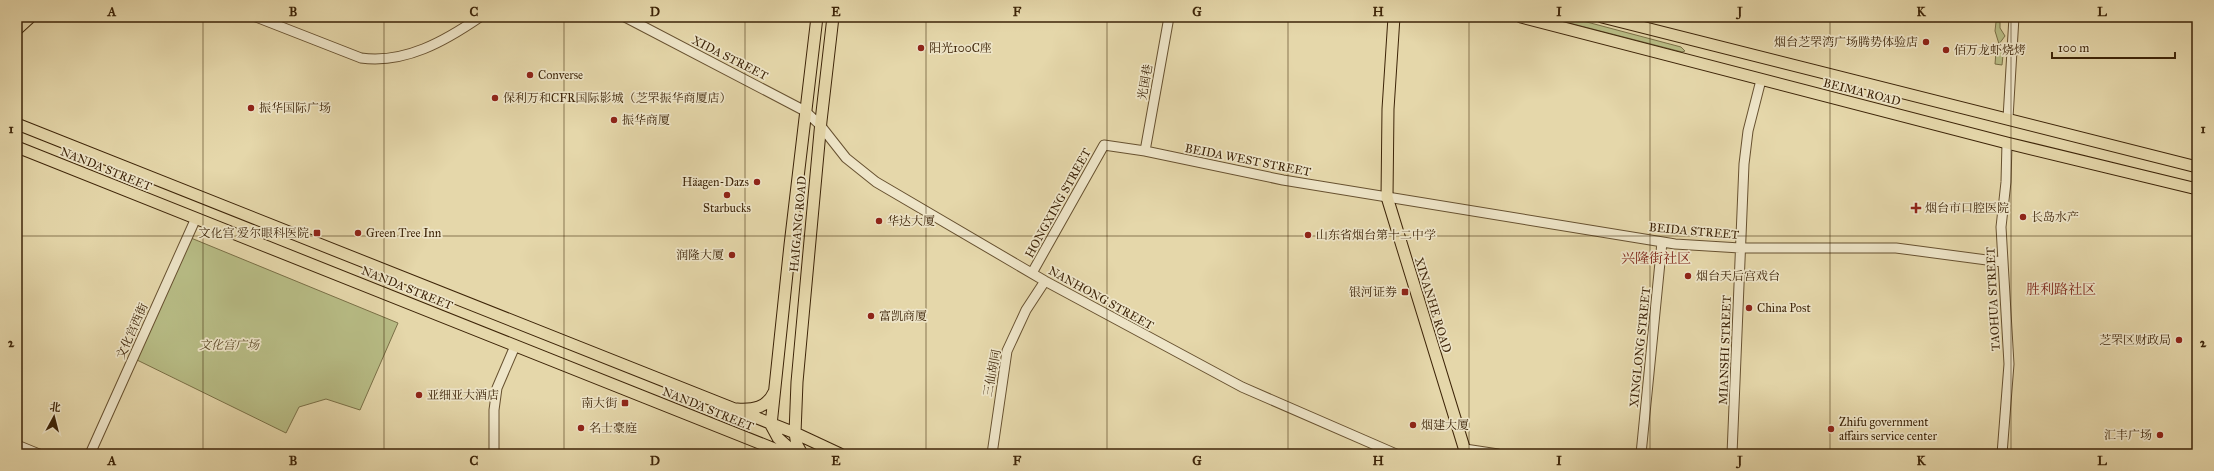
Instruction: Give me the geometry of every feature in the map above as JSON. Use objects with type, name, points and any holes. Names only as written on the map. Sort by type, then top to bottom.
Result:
[{"type":"highway","points":[[17,28],[29,17]]},
{"type":"main road","name":"HAIGANG ROAD","points":[[771,425],[817,17]]},
{"type":"main road","name":"HAIGANG ROAD","points":[[795,433],[802,316],[820,125],[833,17]]},
{"type":"main road","name":"XINANHE ROAD","points":[[1394,17],[1388,109],[1387,197],[1464,452]]},
{"type":"main road","name":"BEIMA ROAD","points":[[1521,17],[2007,143],[2197,189]]},
{"type":"main road","name":"BEIMA ROAD","points":[[1602,17],[2008,118],[2197,167]]},
{"type":"main road","name":"NANDA STREET","points":[[17,124],[771,425],[795,433]]},
{"type":"main road","name":"NANDA STREET","points":[[17,147],[786,454]]},
{"type":"main road","points":[[729,408],[752,409],[764,405],[776,388]]},
{"type":"main road","points":[[771,425],[778,438],[796,454]]},
{"type":"main road","points":[[795,433],[797,445],[802,454]]},
{"type":"main road","points":[[795,433],[840,454]]},
{"type":"street","points":[[256,17],[361,58],[373,60],[400,58],[420,50],[460,30],[480,17]]},
{"type":"street","name":"XIDA STREET","points":[[625,17],[806,111],[820,125]]},
{"type":"street","name":"光国巷","points":[[1145,151],[1168,17]]},
{"type":"street","points":[[2008,118],[2014,17]]},
{"type":"street","name":"MIANSHI STREET","points":[[1732,454],[1744,164],[1748,132],[1761,80]]},
{"type":"street","name":"NANHONG STREET","points":[[820,125],[846,158],[876,182],[1045,281],[1242,387],[1396,454]]},
{"type":"street","name":"TAOHUA STREET","points":[[2002,454],[2009,364],[2001,227],[2007,143]]},
{"type":"street","name":"BEIDA WEST STREET","points":[[1104,145],[1145,151],[1283,180],[1387,197]]},
{"type":"street","name":"HONGXING STREET","points":[[1032,273],[1104,145]]},
{"type":"street","name":"BEIDA STREET","points":[[1387,197],[1662,242],[1740,248],[1896,248],[2002,262]]},
{"type":"street","name":"文化宫西街","points":[[90,454],[196,218]]},
{"type":"street","name":"XINGLONG STREET","points":[[1641,454],[1662,242]]},
{"type":"street","name":"三仙胡同","points":[[992,454],[1007,351],[1026,310],[1045,281]]},
{"type":"street","points":[[494,454],[494,410],[497,388],[516,346]]},
{"type":"street","points":[[17,445],[39,454]]},
{"type":"street","points":[[1464,452],[1498,454]]},
{"type":"green space","points":[[1546,17],[1568,17],[1681,47],[1685,51],[1682,52]]},
{"type":"green space","points":[[1996,22],[2000,22],[2000,28],[2005,36],[1999,44],[1995,31]]},
{"type":"green space","points":[[2004,45],[2002,65],[1995,64],[1996,52],[1999,52]]},
{"type":"green space","name":"文化宫广场","points":[[191,238],[398,323],[360,410],[326,399],[299,407],[286,433],[135,359]]},
{"type":"place","name":"烟台芝罘湾广场腾势体验店","points":[[1926,42]]},
{"type":"place","name":"阳光100C座","points":[[921,48]]},
{"type":"place","name":"佰万龙虾烧烤","points":[[1946,50]]},
{"type":"place","name":"Converse","points":[[530,75]]},
{"type":"place","name":"保利万和CFR国际影城（芝罘振华商厦店）","points":[[495,98]]},
{"type":"place","name":"振华国际广场","points":[[251,108]]},
{"type":"place","name":"振华商厦","points":[[614,120]]},
{"type":"place","name":"Häagen-Dazs","points":[[757,182]]},
{"type":"place","name":"Starbucks","points":[[727,195]]},
{"type":"place","name":"烟台市口腔医院","points":[[1916,208]]},
{"type":"place","name":"长岛水产","points":[[2023,217]]},
{"type":"place","name":"华达大厦","points":[[879,221]]},
{"type":"place","name":"文化宫 爱尔眼科医院","points":[[317,233]]},
{"type":"place","name":"Green Tree Inn","points":[[358,233]]},
{"type":"place","name":"山东省烟台第十二中学","points":[[1308,235]]},
{"type":"place","name":"润隆大厦","points":[[732,255]]},
{"type":"place","name":"烟台天后宫戏台","points":[[1688,276]]},
{"type":"place","name":"银河证券","points":[[1405,292]]},
{"type":"place","name":"China Post","points":[[1749,308]]},
{"type":"place","name":"富凯商厦","points":[[871,316]]},
{"type":"place","name":"芝罘区财政局","points":[[2179,340]]},
{"type":"place","name":"亚细亚大酒店","points":[[419,395]]},
{"type":"place","name":"南大街","points":[[625,403]]},
{"type":"place","name":"烟建大厦","points":[[1413,425]]},
{"type":"place","name":"名士豪庭","points":[[581,428]]},
{"type":"place","name":"Zhifu government affairs service center","points":[[1831,429]]},
{"type":"place","name":"汇丰广场","points":[[2160,435]]},
{"type":"district","name":"兴隆街社区","points":[[1656,258]]},
{"type":"district","name":"胜利路社区","points":[[2061,289]]}]
